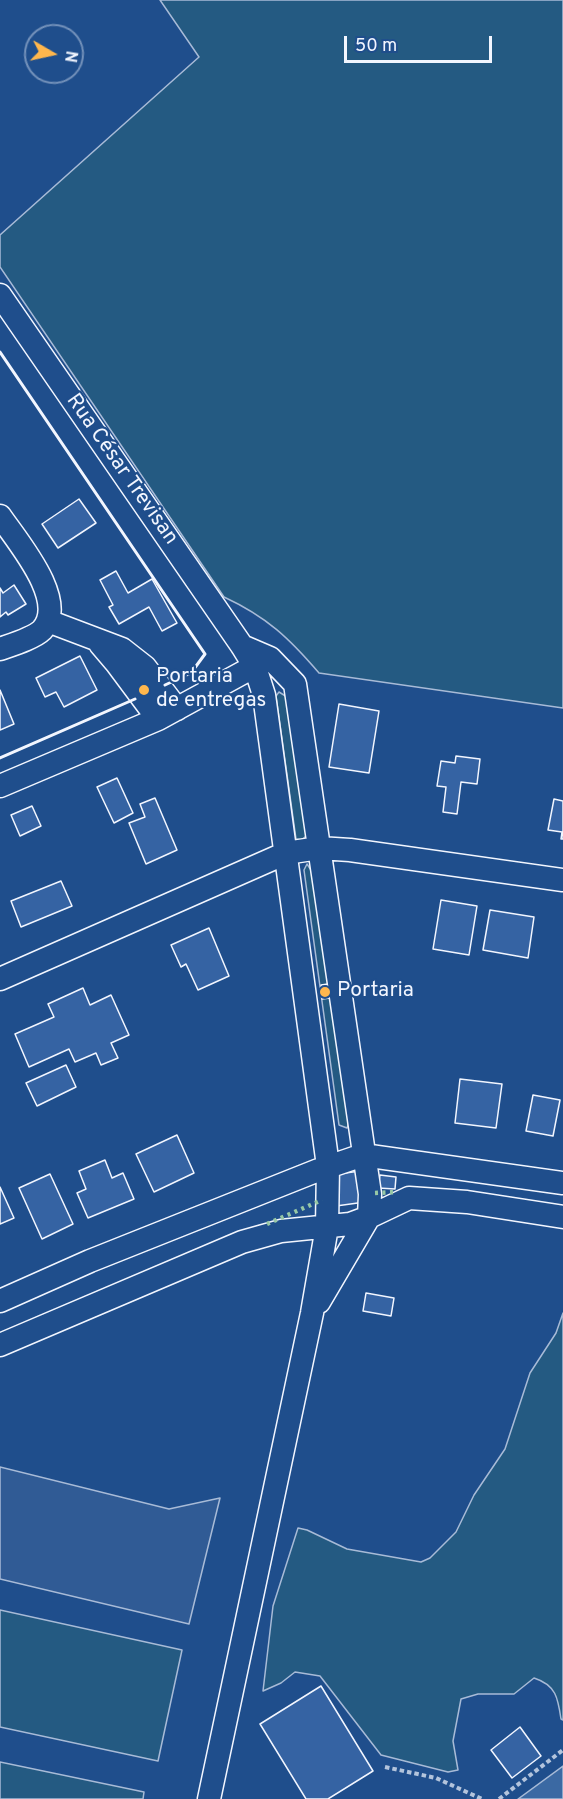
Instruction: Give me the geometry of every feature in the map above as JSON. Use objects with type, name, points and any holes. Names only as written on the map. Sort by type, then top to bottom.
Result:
[{"type":"street","name":"Rua César Trevisan","points":[[0,295],[242,646],[262,662]]},
{"type":"street","points":[[0,516],[41,576],[49,598],[48,621],[40,632],[0,649]]},
{"type":"street","points":[[48,621],[122,649],[145,667],[167,714]]},
{"type":"street","points":[[0,786],[167,714],[262,662]]},
{"type":"street","points":[[262,662],[295,684],[370,1194],[369,1217],[312,1313]]},
{"type":"street","points":[[209,1799],[312,1313],[327,1227],[328,1166],[264,695],[262,662]]},
{"type":"street","points":[[0,979],[285,853],[319,848],[350,850],[563,880]]},
{"type":"street","points":[[0,1301],[90,1261],[328,1166],[363,1155],[563,1183]]},
{"type":"street","points":[[0,1345],[242,1242],[281,1231],[350,1224],[409,1198],[467,1202],[563,1217]]},
{"type":"path","points":[[499,1799],[563,1750]]},
{"type":"path","points":[[385,1767],[436,1778],[482,1799]]},
{"type":"shaded area","points":[[160,0],[563,0],[563,708],[319,673],[276,629],[253,612],[224,597],[0,267],[0,235],[199,57]]},
{"type":"shaded area","points":[[279,692],[287,697],[308,834],[302,840],[296,839],[276,696]]},
{"type":"shaded area","points":[[307,864],[313,873],[350,1120],[347,1128],[339,1125],[304,870]]},
{"type":"shaded area","points":[[563,1313],[563,1720],[555,1693],[547,1684],[534,1678],[514,1694],[478,1694],[461,1699],[453,1741],[458,1770],[448,1772],[381,1755],[320,1676],[295,1672],[281,1683],[263,1691],[273,1606],[298,1528],[347,1549],[421,1562],[430,1558],[456,1532],[474,1495],[505,1449],[530,1373],[556,1333]]},
{"type":"shaded area","points":[[0,1467],[169,1509],[220,1498],[189,1624],[0,1579]]},
{"type":"shaded area","points":[[0,1610],[182,1650],[158,1761],[0,1727]]},
{"type":"shaded area","points":[[0,1762],[144,1792],[143,1799],[0,1799]]},
{"type":"shaded area","points":[[563,1766],[563,1799],[518,1799]]},
{"type":"building","points":[[79,499],[96,523],[58,548],[42,524]]},
{"type":"building","points":[[116,571],[128,593],[152,579],[177,623],[162,631],[149,607],[119,624],[109,607],[113,605],[100,580]]},
{"type":"building","points":[[14,585],[26,604],[0,617],[0,588],[3,593]]},
{"type":"building","points":[[80,656],[97,690],[64,707],[56,692],[45,697],[36,678]]},
{"type":"building","points":[[0,690],[14,724],[0,730]]},
{"type":"building","points":[[339,704],[379,711],[369,773],[329,767]]},
{"type":"building","points":[[456,756],[480,759],[477,784],[461,782],[457,814],[443,812],[446,787],[437,786],[441,761],[455,763]]},
{"type":"building","points":[[117,778],[133,813],[114,823],[97,787]]},
{"type":"building","points":[[155,798],[177,850],[146,864],[129,823],[145,817],[140,804]]},
{"type":"building","points":[[554,799],[563,801],[563,839],[561,839],[562,832],[548,830]]},
{"type":"building","points":[[32,806],[41,826],[20,836],[11,815]]},
{"type":"building","points":[[61,881],[72,906],[21,927],[11,901]]},
{"type":"building","points":[[441,900],[477,906],[469,955],[433,949]]},
{"type":"building","points":[[490,910],[534,917],[528,958],[483,950]]},
{"type":"building","points":[[209,928],[229,976],[198,990],[186,964],[181,967],[171,945]]},
{"type":"building","name":"Portaria","points":[[328,984],[330,998],[322,999],[321,985]]},
{"type":"building","points":[[83,988],[90,1005],[111,995],[129,1035],[111,1043],[118,1058],[101,1065],[96,1053],[75,1062],[69,1049],[29,1067],[15,1034],[54,1017],[48,1004]]},
{"type":"building","points":[[66,1065],[76,1087],[37,1106],[26,1083]]},
{"type":"building","points":[[460,1079],[502,1084],[496,1128],[455,1123]]},
{"type":"building","points":[[533,1095],[560,1100],[553,1136],[526,1131]]},
{"type":"building","points":[[177,1135],[194,1173],[154,1192],[136,1154]]},
{"type":"building","points":[[105,1160],[112,1178],[123,1173],[134,1199],[88,1218],[77,1193],[86,1189],[79,1171]]},
{"type":"building","points":[[360,1171],[365,1202],[336,1206],[331,1175]]},
{"type":"building","points":[[50,1174],[73,1224],[42,1239],[19,1188]]},
{"type":"building","points":[[380,1175],[396,1177],[395,1189],[378,1188]]},
{"type":"building","points":[[0,1187],[14,1218],[0,1224]]},
{"type":"building","points":[[366,1293],[394,1298],[391,1316],[363,1311]]},
{"type":"building","points":[[321,1686],[373,1771],[328,1799],[306,1799],[260,1724]]},
{"type":"building","points":[[520,1727],[541,1756],[512,1778],[491,1750]]},
{"type":"hedge","points":[[375,1193],[397,1192]]},
{"type":"hedge","points":[[267,1224],[322,1200]]},
{"type":"wall","points":[[0,352],[205,654],[191,673],[165,685]]},
{"type":"wall","points":[[0,758],[135,699]]},
{"type":"place","name":"Portaria de entregas","points":[[144,690]]},
{"type":"place","name":"Portaria","points":[[325,992]]}]
